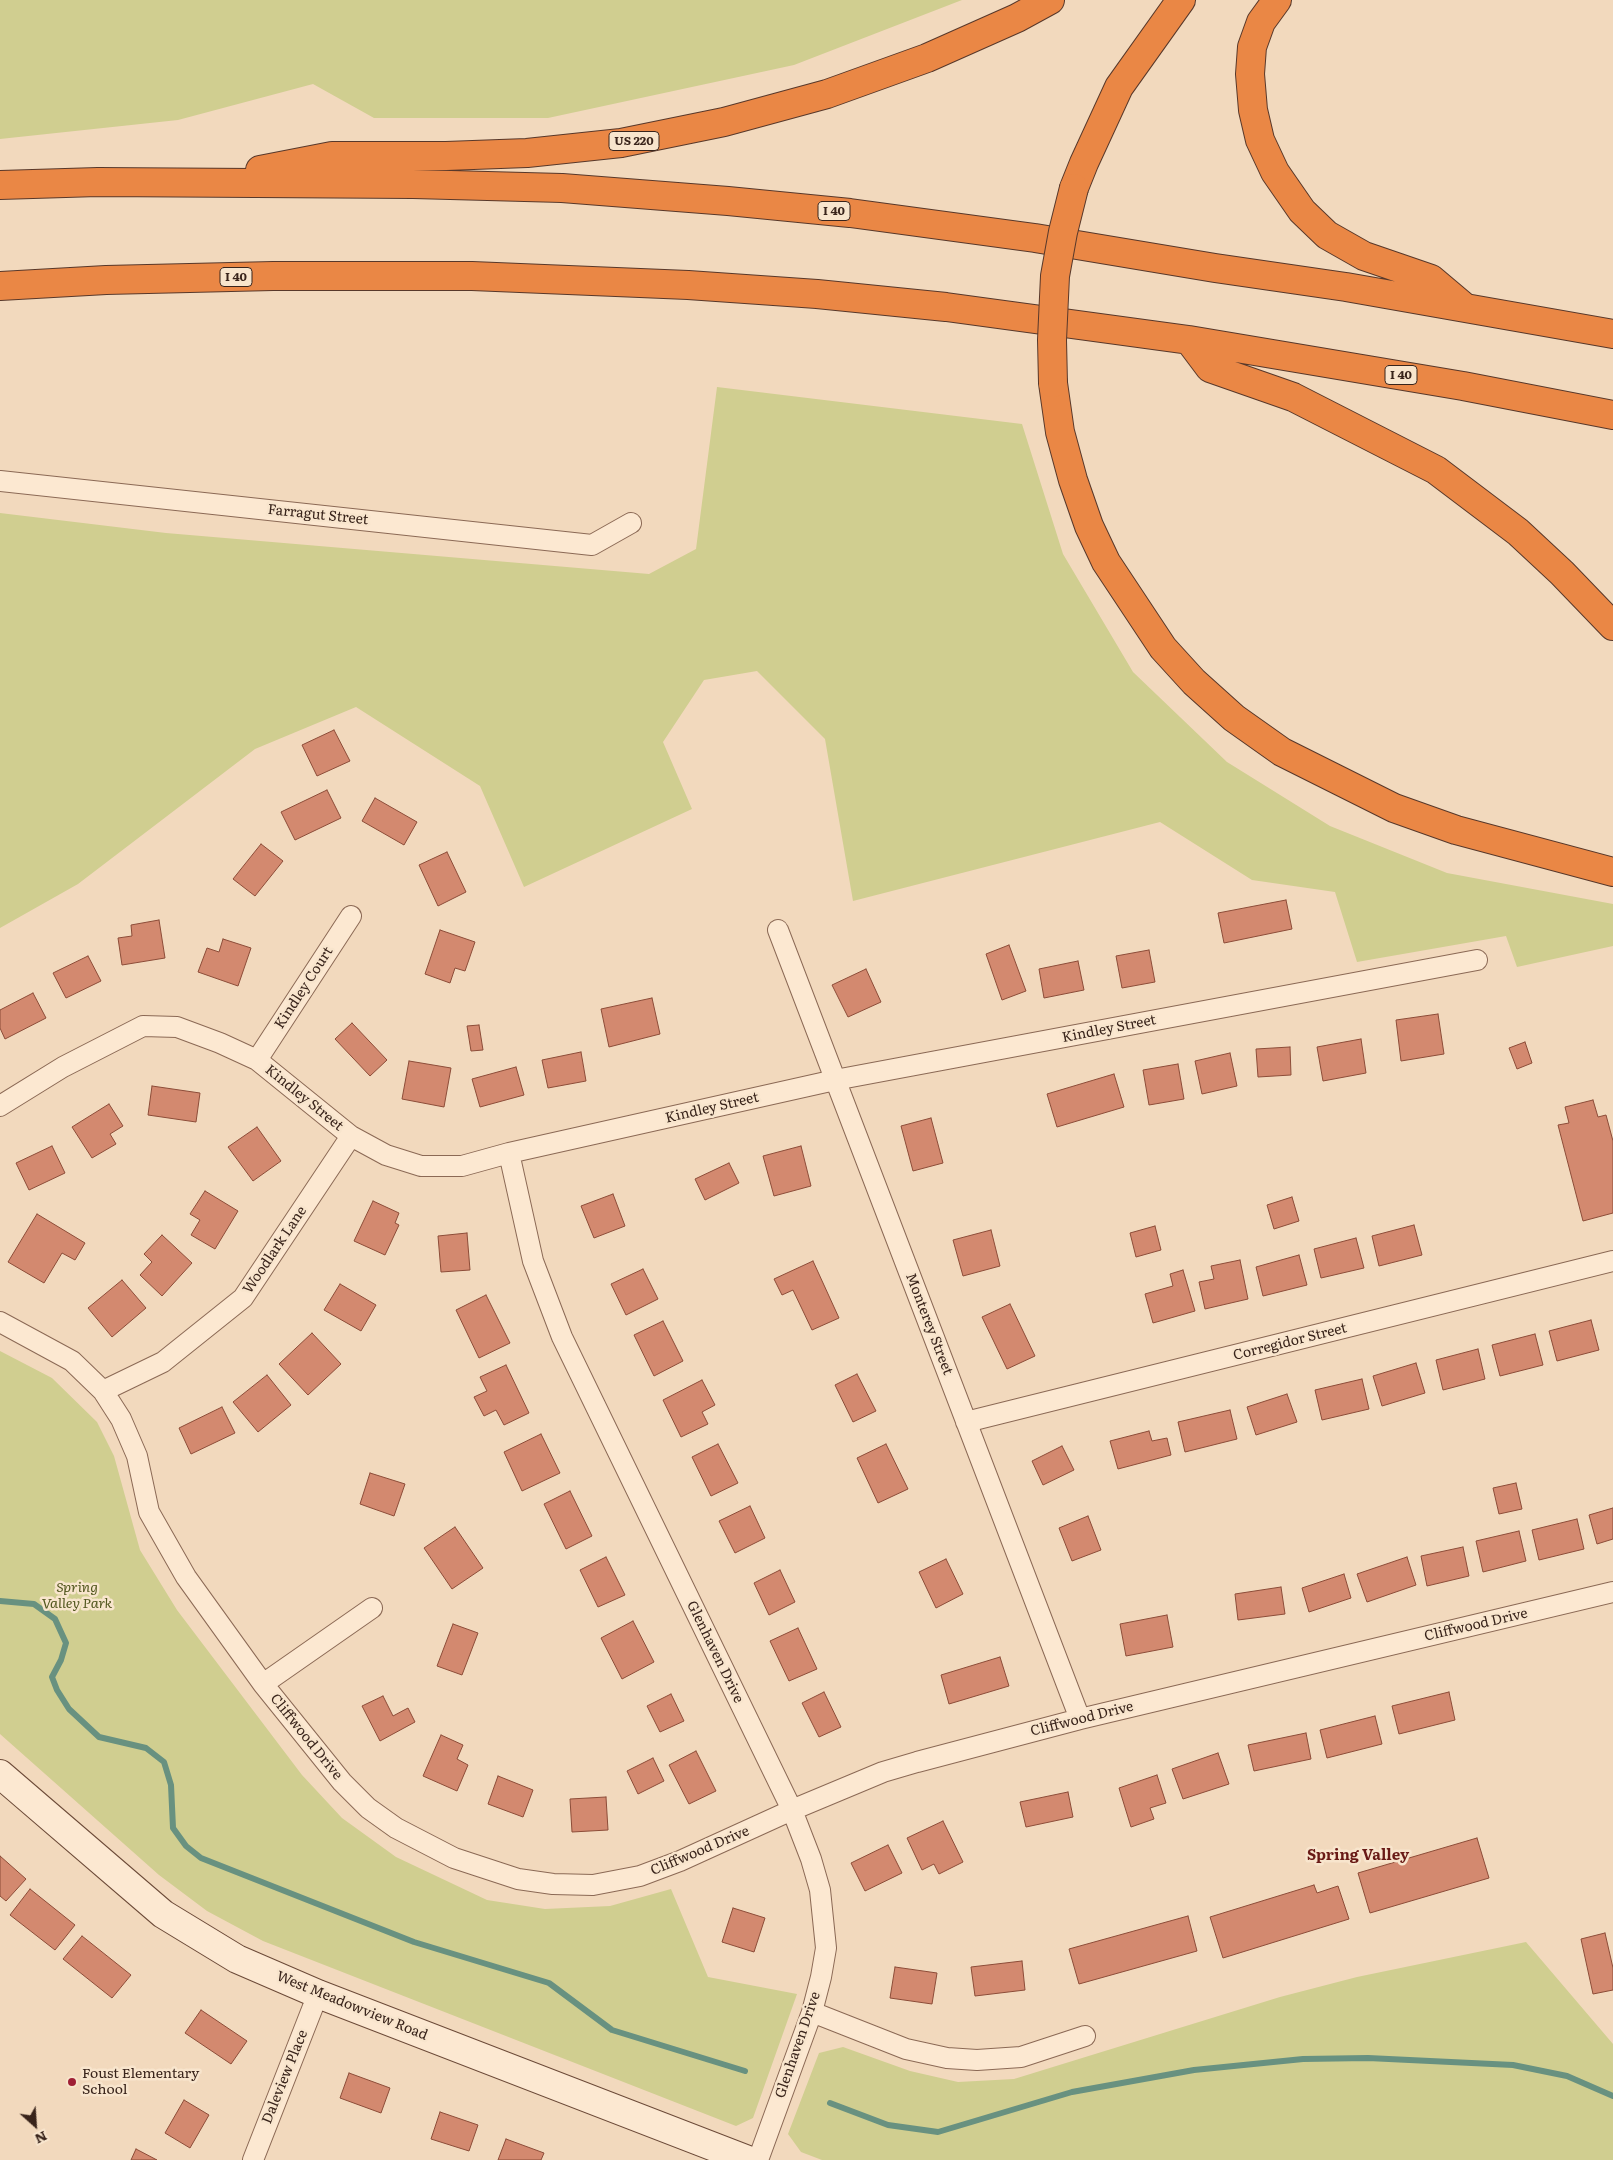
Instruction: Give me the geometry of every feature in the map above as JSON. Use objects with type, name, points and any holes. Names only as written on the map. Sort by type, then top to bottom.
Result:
[{"type":"highway","name":"US 220","points":[[197,182],[332,156],[446,156],[527,153],[621,143],[724,122],[827,94],[927,58],[1017,18],[1050,0]]},
{"type":"highway","points":[[1181,0],[1119,87],[1084,163],[1074,188],[1055,276],[1052,340],[1053,383],[1060,432],[1073,480],[1089,526],[1106,562],[1163,648],[1194,682],[1234,718],[1282,752],[1394,808],[1456,830],[1613,872]]},
{"type":"highway","points":[[1277,0],[1261,22],[1252,47],[1250,74],[1253,110],[1258,133],[1274,172],[1302,211],[1328,235],[1364,256],[1431,279],[1464,307]]},
{"type":"highway","name":"I 40","points":[[0,185],[98,182],[329,182],[562,188],[850,213],[1035,238],[1464,307],[1613,334]]},
{"type":"highway","name":"I 40","points":[[0,286],[106,280],[273,276],[472,276],[575,279],[817,294],[946,307],[1189,340],[1453,384],[1613,415]]},
{"type":"highway","points":[[1189,340],[1210,368],[1293,397],[1436,470],[1518,532],[1562,573],[1613,626]]},
{"type":"street","name":"Farragut Street","points":[[0,481],[592,544],[632,523]]},
{"type":"street","name":"Kindley Court","points":[[257,1060],[351,916]]},
{"type":"street","name":"Monterey Street","points":[[778,930],[1080,1719]]},
{"type":"street","name":"Kindley Street","points":[[0,1106],[63,1067],[144,1026],[177,1027],[220,1043],[257,1060],[351,1136],[386,1155],[421,1166],[462,1166],[510,1153],[835,1080],[1477,960]]},
{"type":"street","name":"Woodlark Lane","points":[[103,1391],[162,1362],[243,1298],[351,1136]]},
{"type":"street","name":"Glenhaven Drive","points":[[510,1153],[533,1260],[562,1337],[792,1810],[811,1859],[823,1911],[826,1948],[821,1977],[812,2012],[758,2160]]},
{"type":"street","name":"Corregidor Street","points":[[966,1422],[1613,1261]]},
{"type":"street","name":"Cliffwood Drive","points":[[0,1322],[72,1361],[103,1391],[122,1419],[137,1456],[149,1512],[186,1577],[264,1684],[342,1782],[368,1808],[396,1828],[454,1858],[518,1879],[553,1884],[593,1885],[640,1876],[680,1861],[792,1810],[883,1772],[908,1764],[1080,1719],[1613,1592]]},
{"type":"street","points":[[264,1684],[372,1608]]},
{"type":"street","name":"West Meadowview Road","points":[[0,1774],[163,1914],[192,1934],[236,1959],[318,1994],[748,2160]]},
{"type":"street","name":"Daleview Place","points":[[253,2160],[318,1994]]},
{"type":"street","points":[[812,2012],[906,2049],[946,2058],[977,2060],[1022,2057],[1085,2036]]},
{"type":"green space","points":[[0,0],[962,0],[794,65],[548,118],[374,118],[313,84],[178,120],[0,139]]},
{"type":"green space","points":[[717,387],[1022,424],[1063,554],[1133,672],[1227,762],[1330,826],[1447,873],[1613,904],[1613,946],[1517,967],[1506,936],[1357,962],[1335,892],[1252,880],[1160,822],[853,901],[825,739],[757,671],[704,680],[663,742],[692,809],[524,887],[480,786],[356,707],[255,749],[78,884],[0,928],[0,513],[166,533],[649,574],[696,549]]},
{"type":"green space","name":"Spring Valley Park","points":[[0,1351],[52,1378],[97,1422],[114,1456],[140,1550],[177,1610],[302,1775],[342,1818],[396,1857],[487,1900],[545,1909],[610,1906],[671,1889],[708,1977],[797,1994],[753,2118],[736,2126],[263,1941],[207,1911],[159,1875],[0,1734]]},
{"type":"green space","points":[[1526,1942],[1613,2044],[1613,2160],[822,2160],[801,2152],[788,2134],[819,2053],[843,2047],[910,2071],[958,2082],[1014,2079],[1280,1997],[1357,1977]]},
{"type":"building","points":[[334,730],[350,761],[317,776],[302,745]]},
{"type":"building","points":[[327,790],[341,818],[295,840],[281,812]]},
{"type":"building","points":[[375,798],[417,822],[404,845],[362,821]]},
{"type":"building","points":[[261,844],[283,861],[255,896],[233,879]]},
{"type":"building","points":[[447,852],[466,892],[438,906],[419,865]]},
{"type":"building","points":[[1286,900],[1292,929],[1224,943],[1218,913]]},
{"type":"building","points":[[159,920],[165,958],[122,965],[118,938],[132,936],[131,925]]},
{"type":"building","points":[[440,930],[475,942],[465,971],[455,968],[450,983],[425,974]]},
{"type":"building","points":[[223,939],[251,948],[238,986],[198,972],[207,948],[219,952]]},
{"type":"building","points":[[1009,945],[1026,991],[1002,1000],[986,954]]},
{"type":"building","points":[[1149,950],[1155,982],[1122,988],[1116,956]]},
{"type":"building","points":[[88,956],[101,981],[66,998],[53,973]]},
{"type":"building","points":[[1078,961],[1084,990],[1044,998],[1039,969]]},
{"type":"building","points":[[866,969],[881,1002],[848,1017],[832,985]]},
{"type":"building","points":[[33,993],[46,1018],[5,1039],[0,1028],[0,1010]]},
{"type":"building","points":[[652,998],[660,1034],[609,1047],[601,1009]]},
{"type":"building","points":[[1438,1014],[1444,1054],[1401,1061],[1396,1020]]},
{"type":"building","points":[[352,1023],[387,1060],[370,1076],[335,1039]]},
{"type":"building","points":[[479,1025],[483,1050],[471,1051],[467,1026]]},
{"type":"building","points":[[1361,1039],[1366,1073],[1323,1081],[1317,1047]]},
{"type":"building","points":[[1525,1042],[1532,1063],[1517,1069],[1509,1048]]},
{"type":"building","points":[[1290,1047],[1291,1075],[1258,1077],[1256,1049]]},
{"type":"building","points":[[581,1052],[586,1081],[548,1088],[542,1060]]},
{"type":"building","points":[[1230,1053],[1237,1086],[1202,1094],[1195,1061]]},
{"type":"building","points":[[409,1061],[451,1068],[444,1107],[402,1099]]},
{"type":"building","points":[[1178,1064],[1184,1099],[1149,1105],[1143,1070]]},
{"type":"building","points":[[516,1067],[524,1095],[480,1107],[472,1079]]},
{"type":"building","points":[[1114,1074],[1124,1107],[1057,1127],[1047,1094]]},
{"type":"building","points":[[152,1086],[200,1093],[196,1122],[148,1115]]},
{"type":"building","points":[[1593,1100],[1598,1117],[1606,1115],[1613,1141],[1613,1213],[1583,1221],[1558,1125],[1569,1123],[1565,1107]]},
{"type":"building","points":[[109,1104],[123,1126],[110,1134],[116,1144],[92,1158],[72,1127]]},
{"type":"building","points":[[931,1118],[943,1163],[913,1171],[901,1126]]},
{"type":"building","points":[[257,1127],[281,1161],[253,1181],[228,1147]]},
{"type":"building","points":[[52,1146],[65,1173],[29,1190],[16,1163]]},
{"type":"building","points":[[801,1146],[811,1186],[774,1196],[763,1156]]},
{"type":"building","points":[[729,1163],[739,1183],[705,1200],[695,1179]]},
{"type":"building","points":[[205,1191],[238,1211],[215,1249],[191,1235],[200,1220],[190,1214]]},
{"type":"building","points":[[613,1194],[625,1226],[594,1238],[581,1206]]},
{"type":"building","points":[[1292,1197],[1299,1221],[1274,1229],[1267,1205]]},
{"type":"building","points":[[373,1201],[399,1213],[395,1223],[399,1225],[385,1255],[354,1241]]},
{"type":"building","points":[[37,1214],[85,1243],[75,1260],[62,1253],[44,1283],[8,1262]]},
{"type":"building","points":[[1414,1225],[1422,1255],[1379,1266],[1372,1236]]},
{"type":"building","points":[[1155,1226],[1161,1250],[1136,1257],[1130,1233]]},
{"type":"building","points":[[991,1230],[1000,1266],[963,1276],[953,1240]]},
{"type":"building","points":[[467,1233],[470,1270],[441,1272],[438,1236]]},
{"type":"building","points":[[162,1235],[192,1263],[162,1296],[140,1275],[152,1262],[144,1254]]},
{"type":"building","points":[[1356,1238],[1364,1268],[1321,1278],[1314,1249]]},
{"type":"building","points":[[1299,1255],[1307,1285],[1263,1296],[1256,1267]]},
{"type":"building","points":[[1240,1260],[1248,1299],[1205,1309],[1199,1282],[1214,1279],[1211,1266]]},
{"type":"building","points":[[813,1261],[839,1318],[812,1330],[793,1290],[782,1295],[774,1279]]},
{"type":"building","points":[[643,1269],[658,1299],[626,1315],[611,1284]]},
{"type":"building","points":[[1183,1270],[1195,1311],[1153,1323],[1145,1294],[1173,1286],[1170,1274]]},
{"type":"building","points":[[122,1280],[146,1308],[112,1337],[88,1308]]},
{"type":"building","points":[[340,1284],[376,1305],[361,1331],[324,1310]]},
{"type":"building","points":[[486,1295],[510,1343],[479,1358],[456,1310]]},
{"type":"building","points":[[1010,1304],[1035,1356],[1007,1369],[982,1317]]},
{"type":"building","points":[[1591,1320],[1599,1350],[1557,1361],[1549,1331]]},
{"type":"building","points":[[663,1321],[683,1361],[654,1376],[634,1335]]},
{"type":"building","points":[[312,1333],[341,1364],[308,1395],[279,1364]]},
{"type":"building","points":[[1535,1334],[1543,1365],[1500,1376],[1492,1345]]},
{"type":"building","points":[[1478,1349],[1485,1379],[1443,1390],[1436,1360]]},
{"type":"building","points":[[1416,1363],[1425,1393],[1382,1406],[1373,1376]]},
{"type":"building","points":[[506,1365],[529,1413],[504,1425],[496,1410],[484,1416],[474,1397],[487,1391],[480,1377]]},
{"type":"building","points":[[857,1374],[876,1411],[853,1422],[835,1385]]},
{"type":"building","points":[[267,1375],[291,1405],[258,1432],[233,1402]]},
{"type":"building","points":[[1362,1379],[1369,1409],[1322,1420],[1315,1390]]},
{"type":"building","points":[[702,1380],[715,1405],[702,1412],[708,1424],[681,1437],[663,1400]]},
{"type":"building","points":[[1287,1394],[1297,1422],[1256,1435],[1247,1407]]},
{"type":"building","points":[[222,1407],[235,1433],[191,1454],[179,1428]]},
{"type":"building","points":[[1230,1410],[1237,1439],[1185,1452],[1178,1422]]},
{"type":"building","points":[[1149,1431],[1152,1441],[1167,1438],[1171,1455],[1118,1469],[1110,1441]]},
{"type":"building","points":[[541,1434],[560,1473],[522,1491],[504,1452]]},
{"type":"building","points":[[718,1444],[738,1483],[711,1496],[692,1457]]},
{"type":"building","points":[[886,1444],[908,1489],[878,1503],[857,1458]]},
{"type":"building","points":[[1062,1446],[1074,1470],[1043,1485],[1032,1461]]},
{"type":"building","points":[[370,1473],[405,1484],[394,1516],[360,1504]]},
{"type":"building","points":[[1516,1483],[1522,1509],[1499,1514],[1493,1488]]},
{"type":"building","points":[[570,1491],[592,1536],[566,1549],[544,1504]]},
{"type":"building","points":[[750,1506],[765,1538],[735,1553],[719,1521]]},
{"type":"building","points":[[1613,1508],[1613,1539],[1597,1544],[1589,1515]]},
{"type":"building","points":[[1088,1516],[1101,1550],[1072,1561],[1059,1528]]},
{"type":"building","points":[[1577,1519],[1584,1549],[1539,1560],[1532,1530]]},
{"type":"building","points":[[455,1527],[483,1568],[452,1589],[424,1548]]},
{"type":"building","points":[[1519,1531],[1526,1561],[1483,1572],[1476,1541]]},
{"type":"building","points":[[1463,1547],[1469,1576],[1427,1586],[1421,1556]]},
{"type":"building","points":[[606,1557],[625,1595],[598,1607],[580,1570]]},
{"type":"building","points":[[1407,1557],[1416,1585],[1367,1602],[1357,1574]]},
{"type":"building","points":[[946,1559],[963,1594],[936,1608],[919,1572]]},
{"type":"building","points":[[780,1570],[795,1602],[769,1615],[754,1583]]},
{"type":"building","points":[[1344,1574],[1351,1598],[1309,1612],[1302,1588]]},
{"type":"building","points":[[1281,1587],[1285,1614],[1238,1620],[1235,1594]]},
{"type":"building","points":[[1167,1615],[1173,1647],[1126,1656],[1120,1624]]},
{"type":"building","points":[[633,1621],[654,1662],[622,1679],[601,1638]]},
{"type":"building","points":[[453,1624],[478,1633],[462,1675],[437,1666]]},
{"type":"building","points":[[798,1628],[817,1669],[789,1681],[770,1641]]},
{"type":"building","points":[[1000,1657],[1009,1686],[949,1704],[941,1675]]},
{"type":"building","points":[[824,1692],[841,1727],[819,1737],[802,1703]]},
{"type":"building","points":[[1449,1692],[1455,1720],[1399,1734],[1392,1706]]},
{"type":"building","points":[[671,1694],[684,1721],[660,1732],[647,1706]]},
{"type":"building","points":[[383,1696],[393,1716],[408,1708],[415,1722],[380,1741],[362,1706]]},
{"type":"building","points":[[1375,1716],[1382,1744],[1327,1758],[1320,1730]]},
{"type":"building","points":[[1306,1733],[1311,1759],[1254,1771],[1248,1745]]},
{"type":"building","points":[[441,1735],[463,1745],[457,1759],[468,1765],[457,1791],[423,1776]]},
{"type":"building","points":[[696,1751],[716,1791],[689,1804],[669,1765]]},
{"type":"building","points":[[1218,1753],[1229,1784],[1183,1799],[1172,1769]]},
{"type":"building","points":[[653,1758],[664,1781],[638,1794],[627,1771]]},
{"type":"building","points":[[1157,1775],[1166,1803],[1150,1808],[1154,1819],[1131,1827],[1119,1788]]},
{"type":"building","points":[[498,1776],[533,1790],[523,1817],[488,1804]]},
{"type":"building","points":[[1068,1792],[1073,1817],[1026,1827],[1020,1802]]},
{"type":"building","points":[[606,1797],[608,1830],[572,1832],[570,1799]]},
{"type":"building","points":[[943,1821],[963,1862],[939,1874],[934,1864],[922,1870],[907,1838]]},
{"type":"building","points":[[1477,1838],[1489,1878],[1370,1913],[1358,1873]]},
{"type":"building","points":[[888,1845],[902,1873],[865,1891],[851,1863]]},
{"type":"building","points":[[0,1856],[26,1879],[6,1901],[0,1896]]},
{"type":"building","points":[[1314,1885],[1317,1893],[1338,1886],[1349,1919],[1223,1958],[1210,1917]]},
{"type":"building","points":[[30,1889],[75,1925],[55,1950],[10,1915]]},
{"type":"building","points":[[733,1908],[765,1918],[754,1952],[722,1942]]},
{"type":"building","points":[[1188,1916],[1197,1951],[1079,1984],[1069,1949]]},
{"type":"building","points":[[1605,1933],[1613,1968],[1613,1990],[1593,1994],[1581,1939]]},
{"type":"building","points":[[82,1936],[131,1975],[112,1998],[63,1959]]},
{"type":"building","points":[[1022,1961],[1025,1990],[975,1996],[971,1967]]},
{"type":"building","points":[[895,1967],[937,1973],[932,2004],[890,1998]]},
{"type":"building","points":[[201,2010],[247,2041],[231,2064],[185,2033]]},
{"type":"building","points":[[349,2073],[390,2088],[381,2113],[340,2098]]},
{"type":"building","points":[[184,2100],[209,2115],[190,2148],[165,2133]]},
{"type":"building","points":[[440,2112],[478,2125],[469,2151],[431,2139]]},
{"type":"building","points":[[506,2139],[544,2153],[541,2160],[498,2160]]},
{"type":"building","points":[[136,2149],[157,2160],[131,2160]]},
{"type":"waterway","points":[[0,1601],[34,1604],[55,1619],[66,1643],[61,1660],[52,1677],[57,1690],[69,1709],[99,1737],[146,1748],[164,1762],[171,1785],[173,1828],[186,1846],[201,1858],[414,1942],[549,1983],[612,2030],[745,2071]]},
{"type":"waterway","points":[[830,2103],[888,2125],[938,2132],[1072,2092],[1194,2070],[1303,2059],[1368,2058],[1513,2065],[1567,2076],[1613,2096]]},
{"type":"place","name":"Foust Elementary School","points":[[72,2082]]},
{"type":"district","name":"Spring Valley","points":[[1358,1856]]}]
